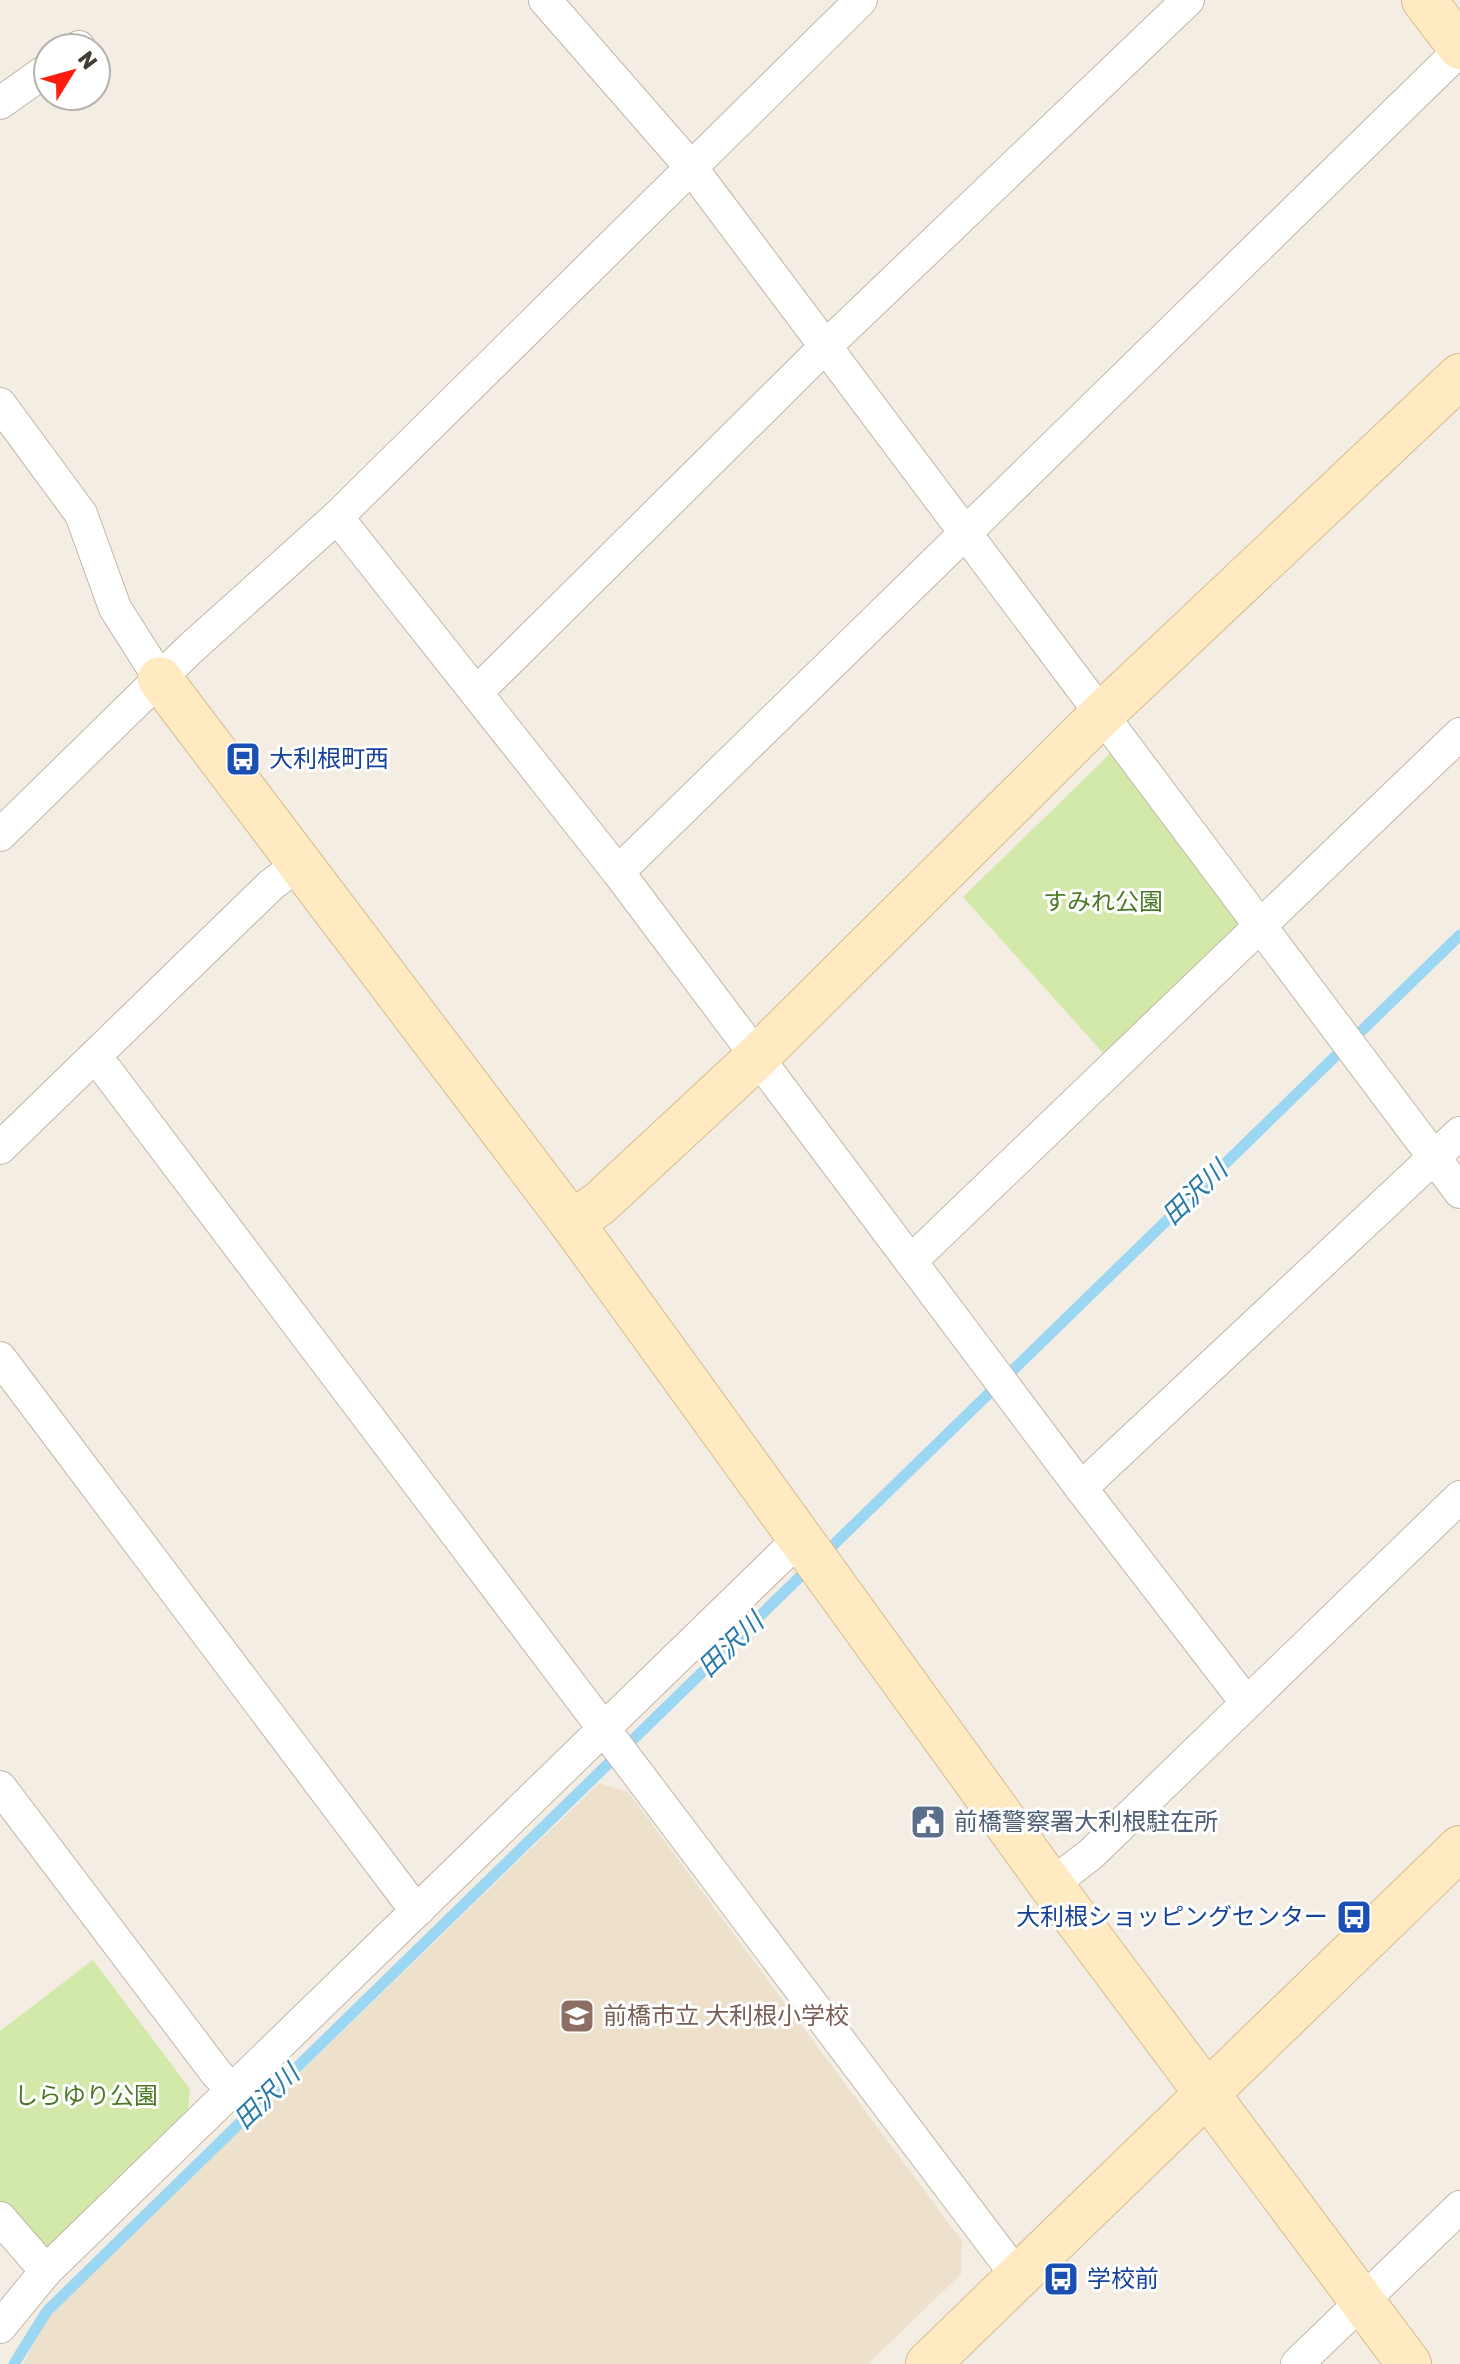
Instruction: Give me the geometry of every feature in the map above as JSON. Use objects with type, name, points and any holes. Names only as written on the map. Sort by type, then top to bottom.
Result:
[{"type":"street","points":[[545,0],[690,166],[1460,1192]]},
{"type":"street","points":[[0,835],[160,679],[337,517],[861,0]]},
{"type":"street","points":[[478,691],[825,347],[1188,0]]},
{"type":"street","points":[[618,872],[1460,48],[1424,0]]},
{"type":"street","points":[[0,103],[32,80]]},
{"type":"street","points":[[572,1223],[600,1203],[758,1056],[1101,715],[1460,376]]},
{"type":"street","points":[[0,404],[81,514],[115,608],[160,679],[572,1223],[1051,1885],[1208,2091],[1409,2364]]},
{"type":"street","points":[[337,517],[478,691],[618,872],[1081,1488],[1246,1702]]},
{"type":"street","points":[[911,1261],[1460,734]]},
{"type":"street","points":[[0,1148],[271,885],[300,863]]},
{"type":"street","points":[[93,1058],[106,1070],[1018,2277]]},
{"type":"street","points":[[1081,1488],[1460,1133]]},
{"type":"street","points":[[0,1358],[405,1896],[419,1909]]},
{"type":"street","points":[[1051,1885],[1091,1854],[1460,1497]]},
{"type":"street","points":[[0,2327],[46,2271],[799,1539]]},
{"type":"street","points":[[0,1787],[217,2074],[233,2090]]},
{"type":"street","points":[[928,2364],[1460,1848]]},
{"type":"street","points":[[1297,2364],[1460,2207]]},
{"type":"street","points":[[0,2218],[46,2271]]},
{"type":"shaded area","name":"前橋市立 大利根小学校","points":[[599,1783],[628,1792],[962,2241],[961,2274],[868,2364],[23,2364],[45,2322],[60,2305]]},
{"type":"green space","name":"すみれ公園","points":[[1115,749],[1246,925],[1104,1054],[963,897]]},
{"type":"green space","name":"しらゆり公園","points":[[93,1960],[190,2089],[187,2117],[53,2250],[18,2241],[0,2218],[0,2031]]},
{"type":"waterway","name":"田沢川","points":[[824,1554],[1460,935]]},
{"type":"waterway","name":"田沢川","points":[[14,2364],[47,2311],[811,1566]]},
{"type":"place","name":"大利根町西","points":[[243,759]]},
{"type":"place","name":"前橋警察署大利根駐在所","points":[[928,1822]]},
{"type":"place","name":"大利根ショッピングセンター","points":[[1354,1917]]},
{"type":"place","name":"前橋市立 大利根小学校","points":[[577,2016]]},
{"type":"place","name":"学校前","points":[[1061,2279]]}]
